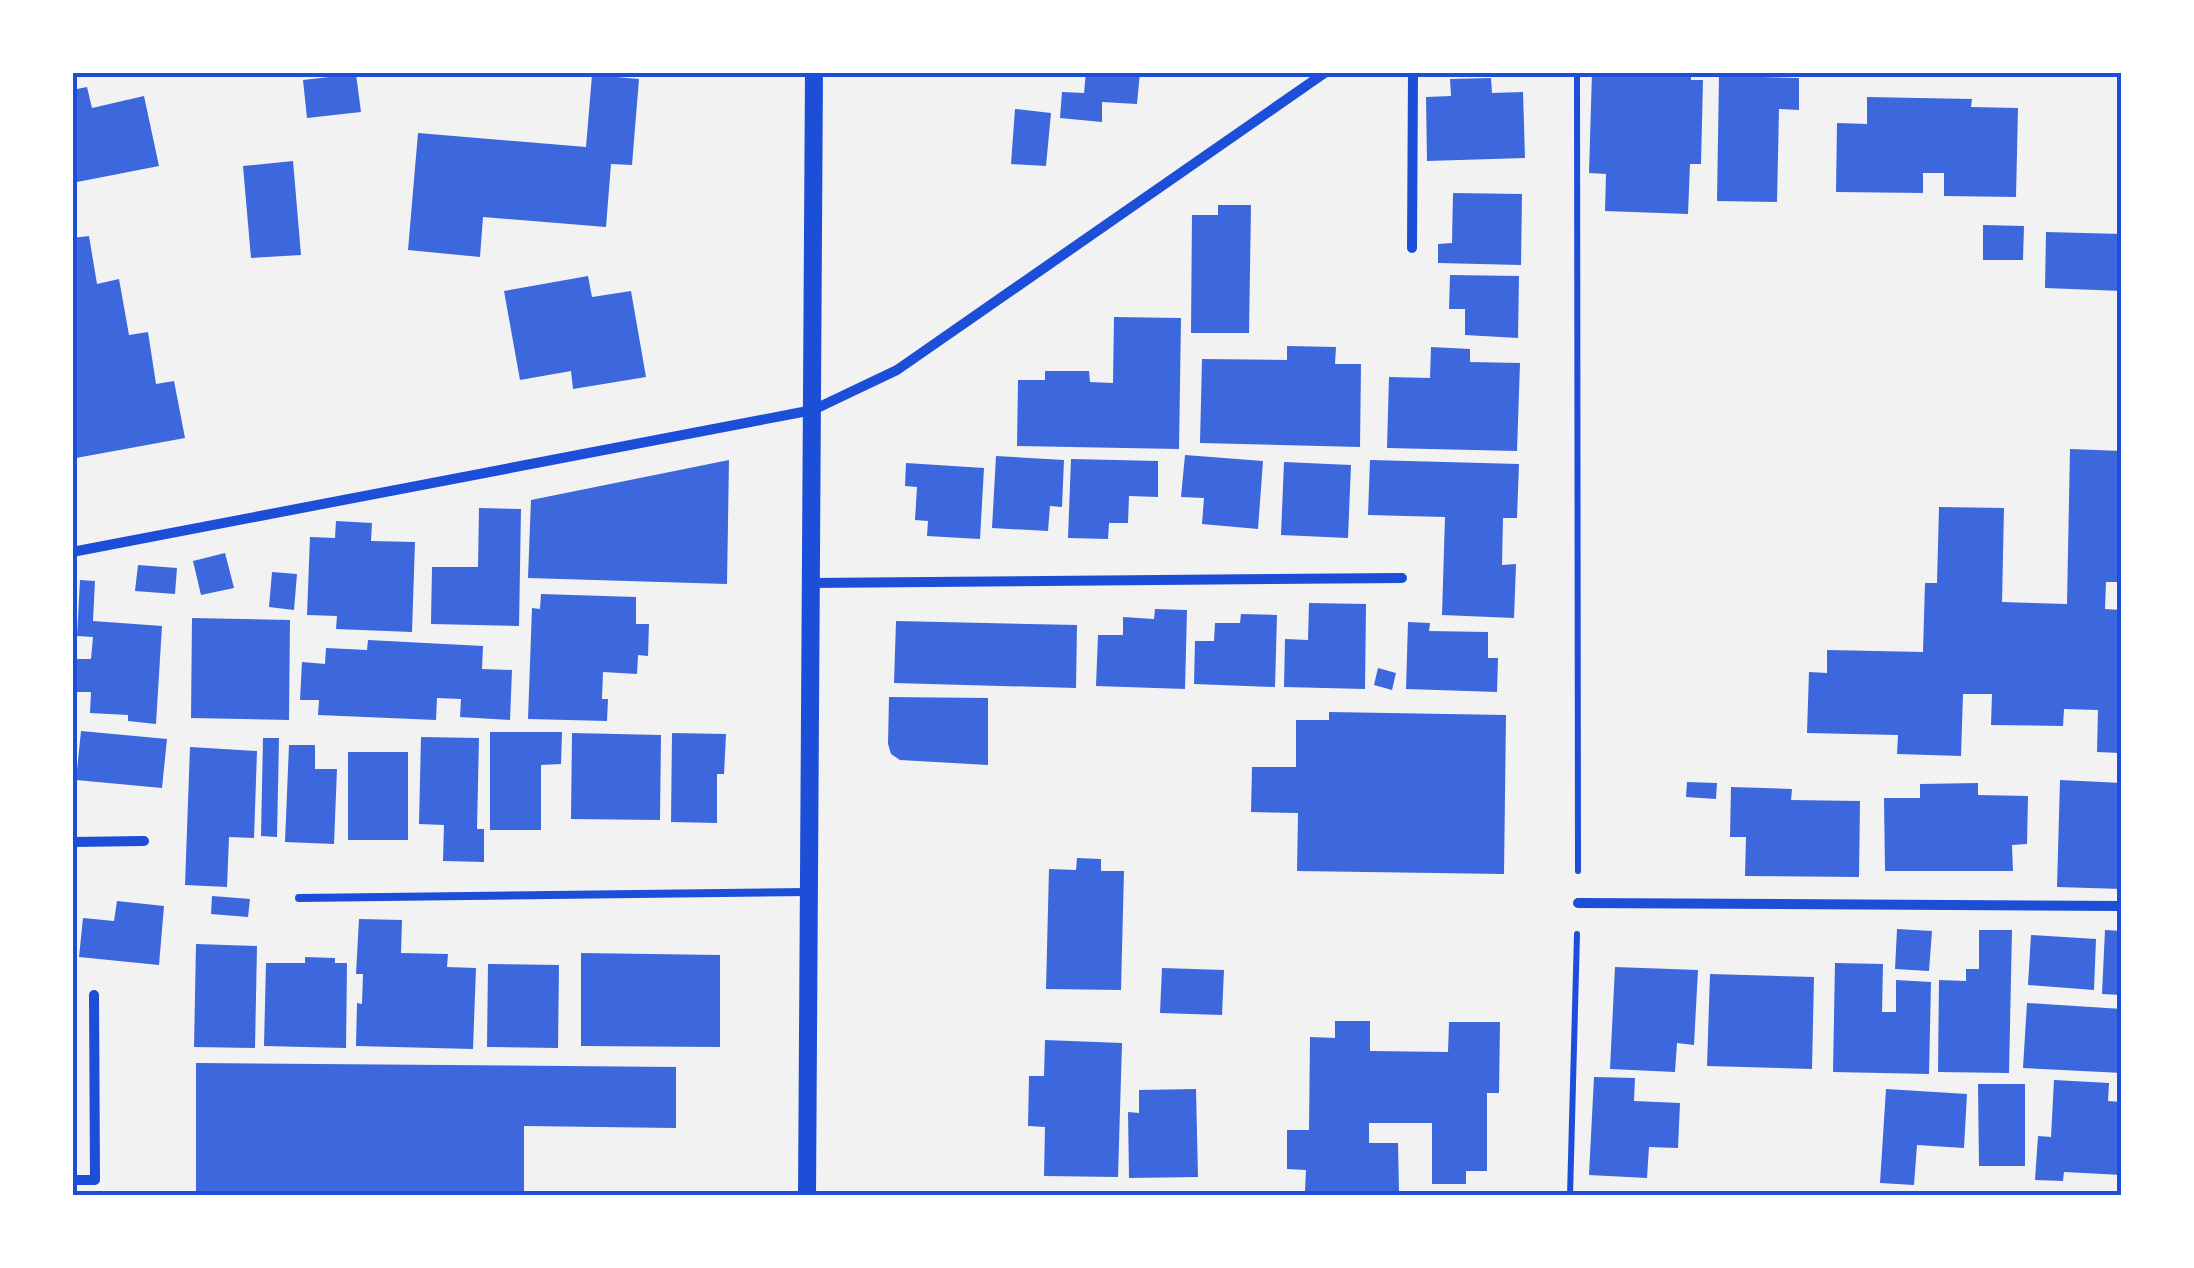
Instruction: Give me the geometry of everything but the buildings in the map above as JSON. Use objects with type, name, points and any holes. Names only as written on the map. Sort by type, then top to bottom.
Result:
[{"type":"street","points":[[807,1196],[814,72]]},
{"type":"street","points":[[72,552],[813,410],[898,370],[1326,72]]},
{"type":"street","points":[[1412,248],[1414,72]]},
{"type":"street","points":[[810,583],[1402,578]]},
{"type":"street","points":[[72,842],[144,841]]},
{"type":"street","points":[[1578,903],[2122,906]]},
{"type":"street","points":[[72,1180],[95,1180],[94,994]]},
{"type":"lane","points":[[299,898],[808,892]]},
{"type":"path","points":[[1570,1196],[1578,903],[1576,72]]}]
